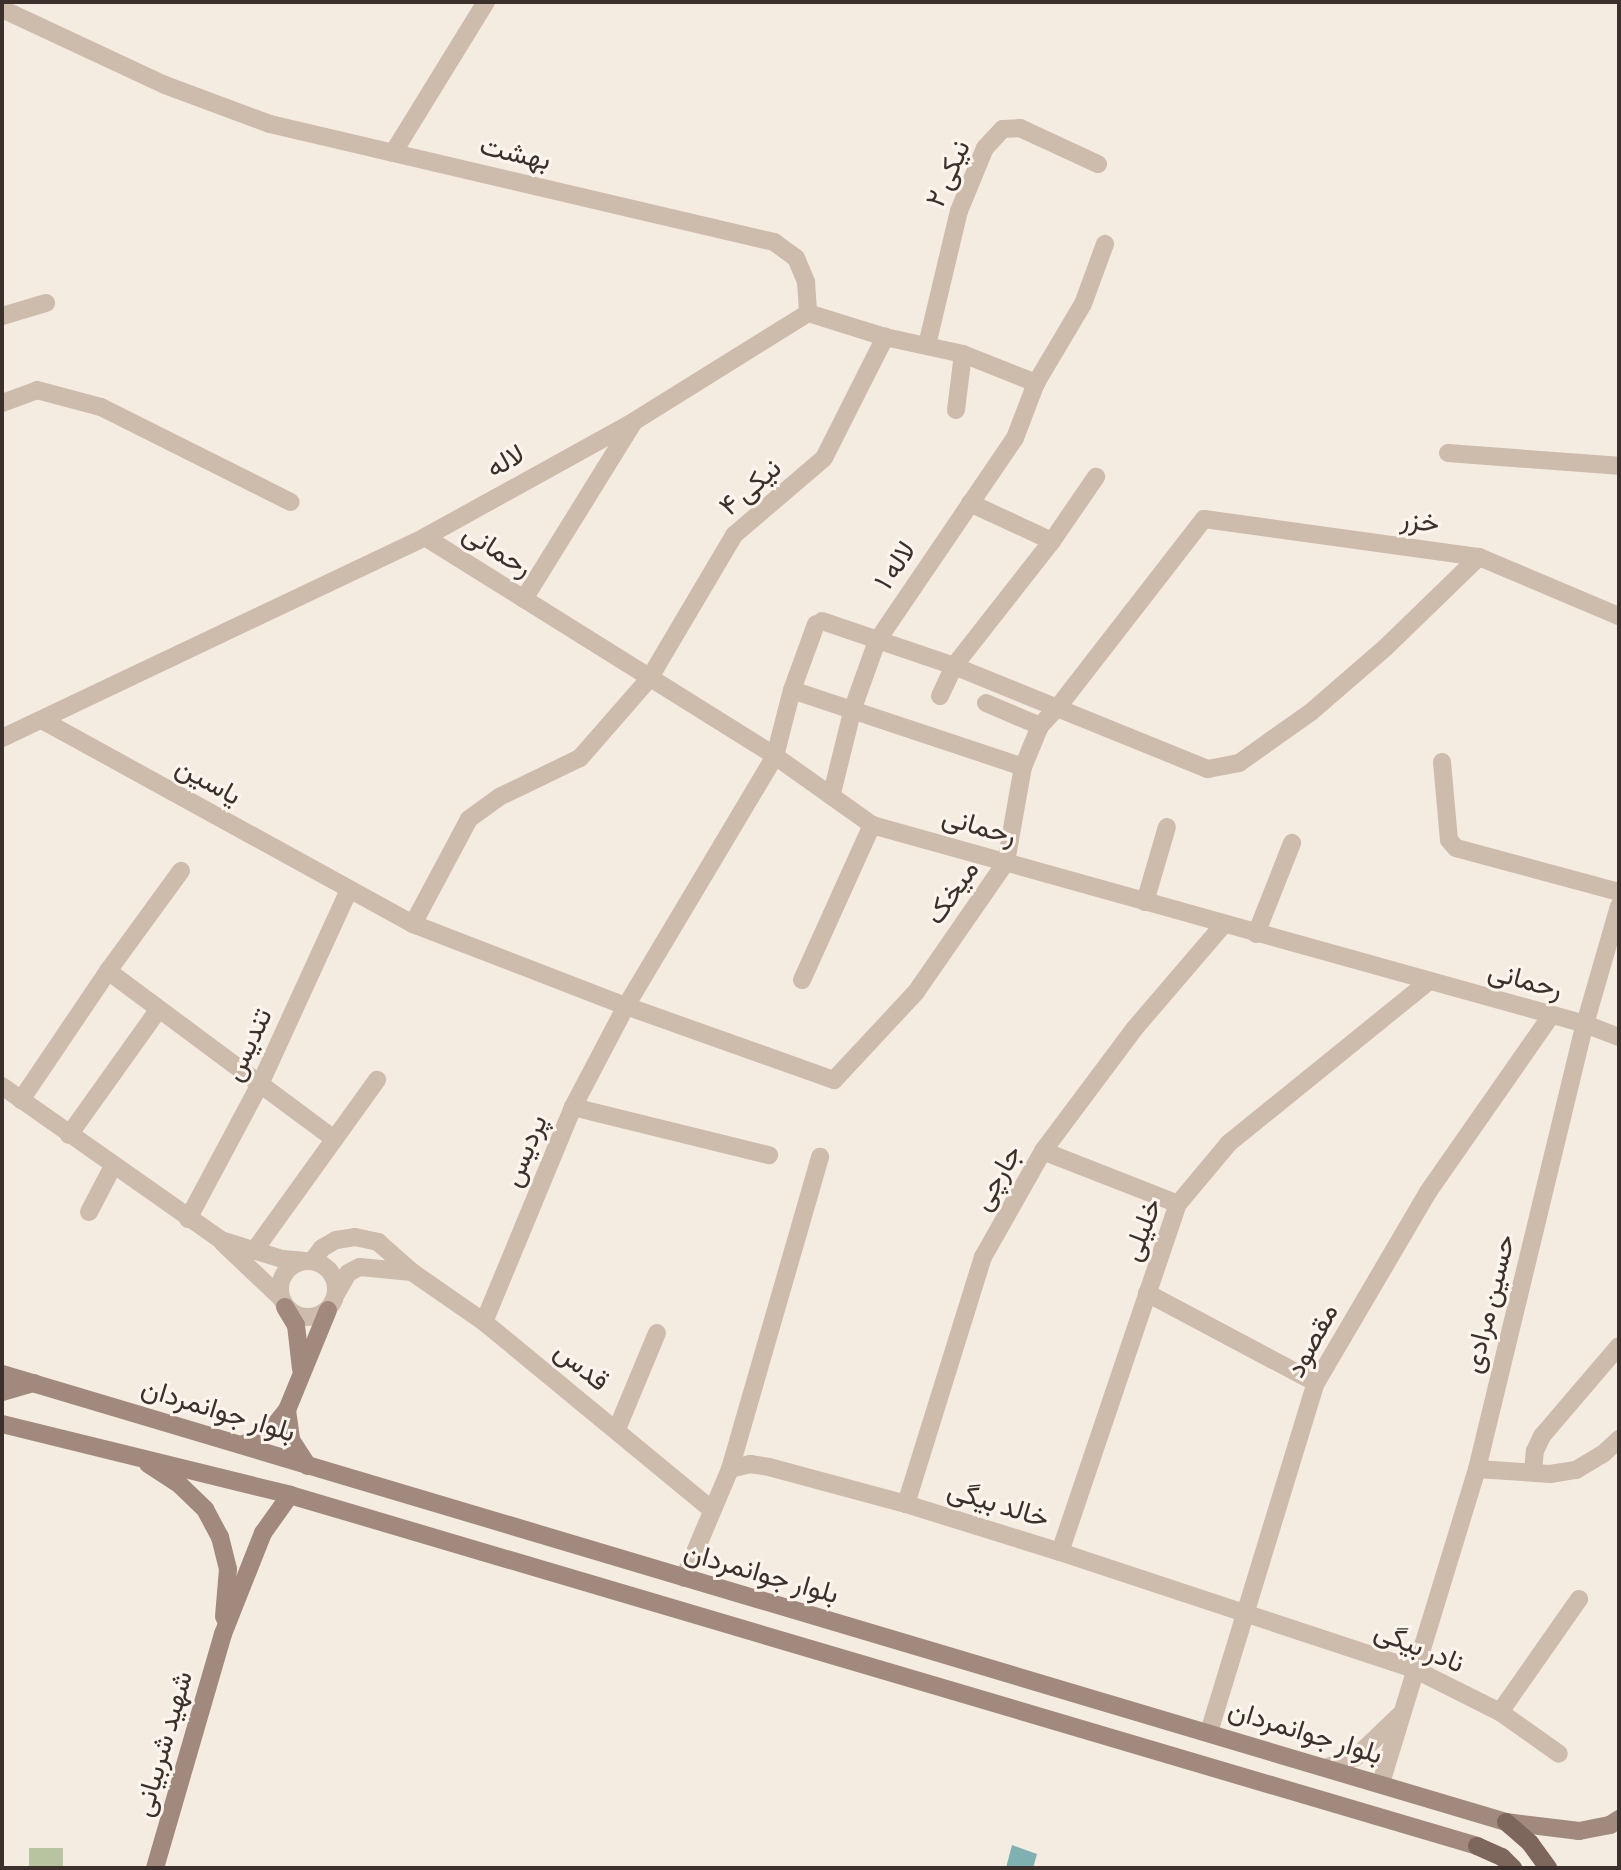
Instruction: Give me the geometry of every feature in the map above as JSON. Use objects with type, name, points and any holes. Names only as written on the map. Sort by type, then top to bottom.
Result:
[{"type":"main road","points":[[242,1445],[270,1431],[287,1410],[332,1302]]},
{"type":"main road","points":[[283,1303],[298,1332],[302,1376]]},
{"type":"main road","name":"بلوار جوانمردان","points":[[2,1374],[1506,1822],[1579,1830],[1610,1825],[1619,1819]]},
{"type":"main road","points":[[2,1392],[34,1383]]},
{"type":"main road","points":[[2,1410],[21,1429]]},
{"type":"main road","points":[[287,1410],[291,1440],[308,1466]]},
{"type":"main road","name":"بلوار جوانمردان","points":[[2,1424],[290,1495],[1477,1846],[1502,1857],[1513,1868]]},
{"type":"main road","name":"شهید شربیانی","points":[[135,1456],[180,1485],[205,1509],[220,1536],[228,1569],[223,1634]]},
{"type":"main road","name":"شهید شربیانی","points":[[155,1868],[223,1634],[263,1533],[290,1495]]},
{"type":"main road","points":[[1506,1822],[1530,1843],[1548,1868]]},
{"type":"street","points":[[393,153],[486,2]]},
{"type":"street","name":"بهشت","points":[[2,9],[165,85],[270,124],[775,242],[796,258],[806,282],[808,313]]},
{"type":"street","name":"نیکی ۲","points":[[927,345],[937,289],[959,211],[985,148],[1003,129],[1020,128],[1098,164]]},
{"type":"street","name":"لاله ۱","points":[[832,793],[853,708],[877,641],[1015,438],[1036,383],[1083,304],[1105,244]]},
{"type":"street","points":[[2,316],[46,303]]},
{"type":"street","points":[[808,313],[886,337],[963,354],[1036,383]]},
{"type":"street","name":"لاله","points":[[2,738],[425,537],[634,422],[808,313]]},
{"type":"street","name":"نیکی ۴","points":[[412,924],[469,819],[499,797],[580,758],[649,679],[734,535],[824,458],[886,337]]},
{"type":"street","points":[[957,411],[963,354]]},
{"type":"street","points":[[2,403],[37,390],[101,407],[290,502]]},
{"type":"street","points":[[524,599],[634,422]]},
{"type":"street","points":[[1448,453],[1619,467]]},
{"type":"street","points":[[940,696],[954,666],[1052,541],[1096,477]]},
{"type":"street","points":[[970,503],[1052,541]]},
{"type":"street","name":"خزر","points":[[1204,519],[1479,557],[1619,616]]},
{"type":"street","name":"میخک","points":[[834,1080],[916,992],[1006,862],[1023,767],[1040,726],[1058,707],[1204,519]]},
{"type":"street","name":"رحمانی","points":[[425,537],[775,756],[832,793],[873,825],[1552,1017],[1585,1024],[1619,1037]]},
{"type":"street","points":[[877,641],[954,666],[1208,769],[1239,763],[1311,712],[1374,657],[1479,557]]},
{"type":"street","name":"پردیس","points":[[484,1322],[572,1107],[626,1006],[775,756],[792,690],[819,623],[877,641]]},
{"type":"street","points":[[801,693],[853,708],[1023,767]]},
{"type":"street","points":[[986,703],[1040,726]]},
{"type":"street","name":"یاسین","points":[[42,720],[412,924],[626,1006],[834,1080]]},
{"type":"street","points":[[1442,762],[1449,840],[1456,848],[1619,892]]},
{"type":"street","points":[[802,980],[873,825]]},
{"type":"street","points":[[1145,902],[1167,827]]},
{"type":"street","points":[[1256,934],[1292,843]]},
{"type":"street","points":[[21,1100],[108,971],[181,871]]},
{"type":"street","name":"تندیس","points":[[188,1219],[261,1082],[349,890]]},
{"type":"street","name":"حسین مرادی","points":[[1381,1783],[1476,1469],[1585,1024],[1619,906]]},
{"type":"street","name":"جارچی","points":[[906,1504],[983,1257],[1043,1151],[1135,1028],[1224,924]]},
{"type":"street","points":[[108,971],[158,1010],[261,1082],[334,1139]]},
{"type":"street","name":"خلیلی","points":[[1060,1552],[1178,1204],[1229,1143],[1428,982]]},
{"type":"street","points":[[69,1135],[158,1010]]},
{"type":"street","name":"مقصود","points":[[1209,1732],[1316,1382],[1428,1192],[1552,1017]]},
{"type":"street","points":[[254,1251],[377,1080]]},
{"type":"street","points":[[2,1086],[221,1240],[283,1303],[302,1317],[311,1318],[332,1302],[333,1276],[328,1269],[307,1261],[254,1251],[221,1240]]},
{"type":"street","points":[[572,1107],[769,1154]]},
{"type":"street","points":[[1043,1151],[1178,1204]]},
{"type":"street","points":[[684,1578],[730,1469],[820,1157]]},
{"type":"street","points":[[89,1212],[113,1166]]},
{"type":"street","name":"قدس","points":[[307,1261],[336,1240],[355,1237],[378,1242],[412,1272],[484,1322],[712,1510]]},
{"type":"street","points":[[283,1303],[279,1289],[286,1271],[307,1261]]},
{"type":"street","name":"قدس","points":[[332,1302],[348,1273],[360,1267],[412,1272]]},
{"type":"street","points":[[1147,1293],[1316,1382]]},
{"type":"street","points":[[617,1429],[657,1333]]},
{"type":"street","points":[[1533,1472],[1535,1451],[1542,1436],[1619,1346]]},
{"type":"street","points":[[1476,1469],[1533,1472],[1576,1470],[1603,1454],[1619,1438]]},
{"type":"street","name":"خالد بیگی","points":[[730,1469],[750,1464],[769,1467],[906,1504],[1247,1614]]},
{"type":"street","points":[[1500,1712],[1579,1600]]},
{"type":"street","name":"نادر بیگی","points":[[1247,1614],[1416,1670],[1500,1712],[1559,1754]]},
{"type":"street","name":"حسین مرادی","points":[[1328,1768],[1356,1758],[1403,1713]]},
{"type":"green space","points":[[29,1848],[63,1848],[63,1868],[29,1868]]},
{"type":"water","points":[[1012,1845],[1037,1854],[1033,1868],[1006,1868]]}]
